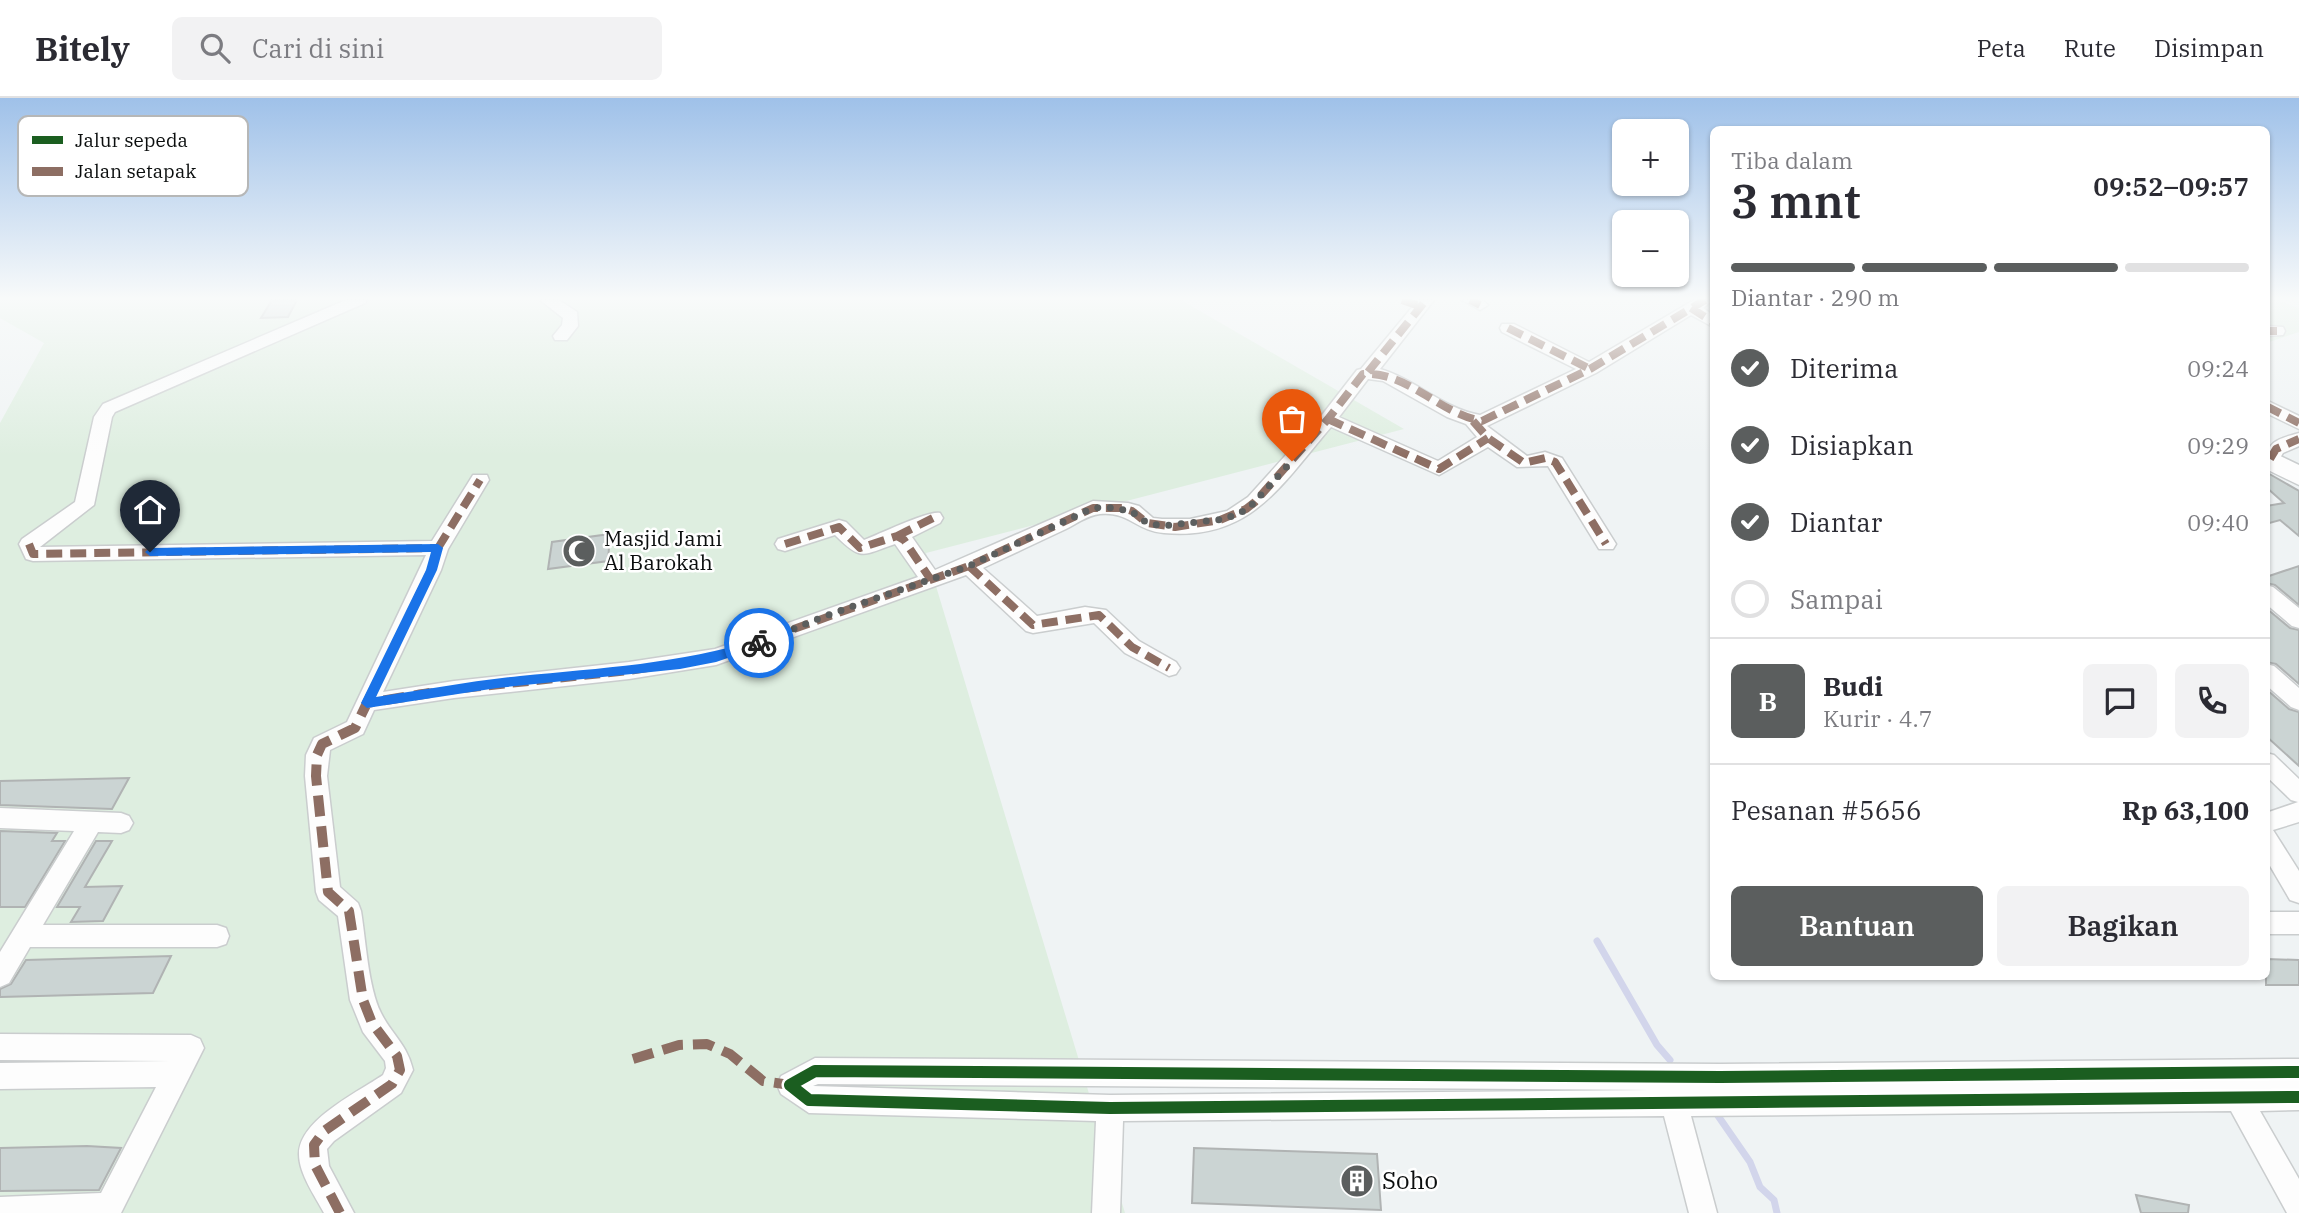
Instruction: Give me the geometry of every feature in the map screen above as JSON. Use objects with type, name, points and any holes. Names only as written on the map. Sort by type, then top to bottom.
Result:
[{"type":"street","points":[[239,352],[109,408],[103,417],[84,505],[29,544],[29,551],[33,554],[44,554],[438,548]]},
{"type":"street","points":[[367,703],[497,683],[680,664],[716,657],[969,566],[1093,508],[1131,511],[1147,523],[1162,526],[1207,522],[1238,514],[1255,502],[1384,352]]},
{"type":"street","points":[[1556,352],[1590,369]]},
{"type":"street","points":[[1473,421],[1486,420],[1590,369],[1618,352]]},
{"type":"street","points":[[1368,372],[1387,376],[1473,421],[1488,438],[1524,463],[1541,458],[1555,462],[1606,544]]},
{"type":"street","points":[[2270,408],[2299,423]]},
{"type":"street","points":[[1328,419],[1439,469],[1488,438]]},
{"type":"street","points":[[2270,456],[2276,449],[2299,439]]},
{"type":"street","points":[[2270,460],[2299,477]]},
{"type":"street","points":[[340,1213],[314,1161],[313,1151],[317,1140],[324,1131],[392,1084],[400,1070],[397,1056],[372,1023],[363,1000],[349,911],[328,892],[316,776],[317,755],[322,744],[355,728],[431,570],[438,548],[480,480]]},
{"type":"street","points":[[785,544],[839,527],[860,548],[897,536],[933,518]]},
{"type":"street","points":[[897,536],[904,540],[931,580]]},
{"type":"street","points":[[969,566],[1033,625],[1099,615],[1132,647],[1169,668]]},
{"type":"street","points":[[2270,595],[2299,620]]},
{"type":"street","points":[[2270,676],[2299,701]]},
{"type":"street","points":[[2270,766],[2299,793]]},
{"type":"street","points":[[2270,822],[2299,812]]},
{"type":"street","points":[[0,818],[121,823]]},
{"type":"street","points":[[0,975],[91,822]]},
{"type":"street","points":[[2270,845],[2299,892]]},
{"type":"street","points":[[2270,922],[2299,923]]},
{"type":"street","points":[[23,936],[217,936]]},
{"type":"street","points":[[0,1047],[191,1048],[108,1210],[1,1212]]},
{"type":"street","points":[[2299,1072],[1706,1077],[815,1071],[790,1085],[809,1100],[1110,1108],[2299,1097]]},
{"type":"street","points":[[0,1076],[179,1074]]},
{"type":"street","points":[[2239,1099],[2299,1207]]},
{"type":"street","points":[[1674,1104],[1703,1213]]},
{"type":"street","points":[[1106,1213],[1110,1108]]},
{"type":"green space","points":[[39,352],[1271,352],[1404,429],[926,553],[1125,1213],[0,1213],[0,423]]},
{"type":"building","points":[[2270,474],[2299,491],[2299,536],[2280,520],[2270,523],[2270,505],[2284,503],[2270,491]]},
{"type":"building","name":"Masjid Jami Al Barokah","points":[[610,534],[608,561],[548,569],[552,542]]},
{"type":"building","points":[[2299,566],[2299,605],[2270,584],[2270,576]]},
{"type":"building","points":[[2270,611],[2290,628],[2299,630],[2299,684],[2276,664],[2270,663]]},
{"type":"building","points":[[2270,692],[2289,709],[2299,712],[2299,766],[2270,740]]},
{"type":"building","points":[[129,778],[112,809],[0,805],[0,781]]},
{"type":"building","points":[[0,831],[57,833],[52,841],[65,841],[25,907],[0,907]]},
{"type":"building","points":[[96,841],[112,841],[85,887],[122,886],[103,921],[71,922],[80,907],[57,907]]},
{"type":"building","points":[[171,956],[153,993],[0,997],[0,989],[11,984],[26,960]]},
{"type":"building","points":[[2270,959],[2299,960],[2299,985],[2266,985],[2266,980],[2270,980]]},
{"type":"building","points":[[0,1148],[121,1148],[99,1190],[0,1191]]},
{"type":"building","points":[[1194,1148],[1377,1154],[1381,1210],[1192,1203]]},
{"type":"building","points":[[2136,1195],[2189,1205],[2188,1213],[2141,1213]]},
{"type":"waterway","points":[[1597,941],[1657,1045],[1670,1060]]},
{"type":"waterway","points":[[1714,1110],[1750,1162],[1760,1187],[1774,1200],[1777,1213]]},
{"type":"marked path","points":[[1368,372],[1384,352]]},
{"type":"marked path","points":[[1556,352],[1590,369]]},
{"type":"marked path","points":[[340,1213],[315,1165],[314,1145],[324,1131],[392,1084],[400,1070],[397,1056],[372,1023],[363,1000],[349,911],[328,892],[316,776],[317,755],[322,744],[355,728],[367,703],[454,689],[629,671],[716,657],[969,566],[1093,508],[1128,509],[1147,523],[1162,526],[1190,526],[1220,520],[1246,509],[1255,502],[1328,419],[1363,374],[1375,373],[1389,377],[1453,413],[1482,421],[1590,369],[1618,352]]},
{"type":"marked path","points":[[2270,408],[2299,423]]},
{"type":"marked path","points":[[1328,419],[1439,469],[1488,438]]},
{"type":"marked path","points":[[1473,421],[1488,438],[1524,463],[1545,458],[1555,462],[1606,544]]},
{"type":"marked path","points":[[2270,459],[2276,449],[2299,439]]},
{"type":"marked path","points":[[438,548],[480,480]]},
{"type":"marked path","points":[[897,536],[933,518]]},
{"type":"marked path","points":[[785,544],[839,527],[860,548],[897,536],[904,540],[931,580]]},
{"type":"marked path","points":[[29,544],[33,554],[438,548],[431,570],[367,703]]},
{"type":"marked path","points":[[969,566],[1033,625],[1099,615],[1132,647],[1169,668]]},
{"type":"marked path","points":[[633,1059],[679,1045],[707,1044],[730,1054],[763,1081],[775,1085],[790,1085]]},
{"type":"cycle path","points":[[2299,1072],[1720,1077],[815,1071],[790,1085],[809,1100],[1110,1108],[2299,1097]]},
{"type":"way so far","points":[[759,643],[828,615],[969,566],[1093,508],[1131,511],[1147,523],[1162,526],[1191,525],[1225,519],[1248,509],[1292,461]]},
{"type":"place","name":"Masjid Jami Al Barokah","points":[[579,551]]},
{"type":"place","name":"Soho","points":[[1357,1181]]},
{"type":"route","points":[[150,552],[438,548],[431,570],[367,703],[497,683],[680,664],[716,657],[759,643]]}]
